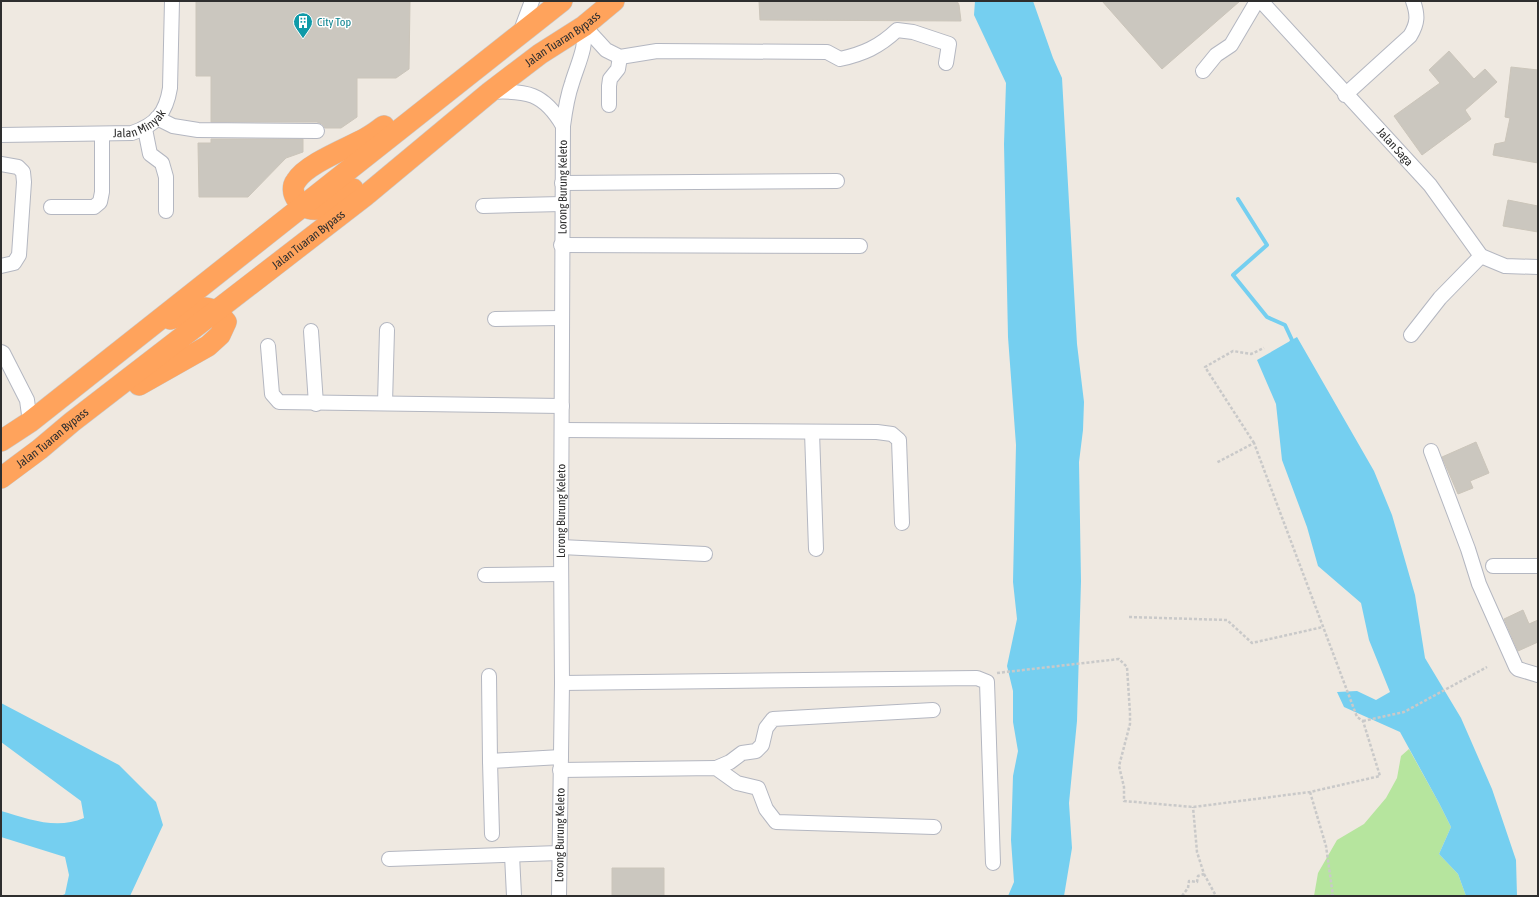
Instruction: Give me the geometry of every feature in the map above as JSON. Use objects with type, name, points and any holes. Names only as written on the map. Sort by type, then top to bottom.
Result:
[{"type":"highway","points":[[1,441],[30,422],[413,117],[518,37],[562,1]]},
{"type":"highway","name":"Jalan Tuaran Bypass","points":[[1,478],[365,196],[490,92],[540,54],[584,26],[614,1]]},
{"type":"highway","points":[[302,206],[310,210],[319,209],[337,201],[463,102],[490,92]]},
{"type":"highway","points":[[158,320],[172,318],[199,307],[216,312]]},
{"type":"street","name":"Jalan Minyak","points":[[1,135],[132,133],[146,129],[164,111],[170,88],[172,1]]},
{"type":"street","points":[[518,37],[532,1]]},
{"type":"street","points":[[518,37],[553,1]]},
{"type":"street","points":[[1203,71],[1216,55],[1231,45],[1257,1]]},
{"type":"street","name":"Jalan Saga","points":[[1261,1],[1345,95],[1430,185],[1481,256]]},
{"type":"street","points":[[1345,95],[1410,36],[1417,25],[1417,12],[1413,1]]},
{"type":"street","points":[[584,26],[606,50],[620,57],[657,51],[827,52],[840,59],[864,53],[887,40],[897,30],[925,36],[949,44],[946,63]]},
{"type":"street","name":"Lorong Burung Keleto","points":[[559,896],[562,683],[561,245],[563,126],[572,82],[582,56],[586,39],[584,26]]},
{"type":"street","points":[[609,105],[610,79],[618,69],[620,57]]},
{"type":"street","points":[[490,92],[513,91],[544,101],[555,111],[563,126]]},
{"type":"street","points":[[157,118],[173,126],[198,130],[318,131]]},
{"type":"street","points":[[146,129],[150,154],[162,163],[166,177],[166,212]]},
{"type":"street","points":[[51,207],[94,207],[100,202],[102,192],[102,134]]},
{"type":"street","points":[[1,164],[18,167],[23,172],[24,182],[19,255],[14,264],[1,266]]},
{"type":"street","points":[[562,183],[837,181]]},
{"type":"street","points":[[483,206],[562,204]]},
{"type":"street","points":[[561,245],[860,246]]},
{"type":"street","points":[[1411,334],[1440,298],[1481,256],[1505,266],[1538,267]]},
{"type":"street","points":[[495,319],[561,318]]},
{"type":"street","points":[[385,403],[387,330]]},
{"type":"street","points":[[311,331],[316,404]]},
{"type":"street","points":[[268,346],[272,394],[279,402],[316,404],[385,403],[562,406]]},
{"type":"street","points":[[1,352],[4,353],[27,400],[30,422]]},
{"type":"street","points":[[562,430],[877,432],[892,434],[899,440],[902,523]]},
{"type":"street","points":[[812,432],[816,549]]},
{"type":"street","points":[[1431,451],[1468,549],[1479,584],[1516,666],[1533,673]]},
{"type":"street","points":[[561,547],[704,554]]},
{"type":"street","points":[[1493,566],[1538,566]]},
{"type":"street","points":[[485,575],[561,574]]},
{"type":"street","points":[[489,676],[492,834]]},
{"type":"street","points":[[562,683],[984,679],[987,682],[993,863]]},
{"type":"street","points":[[490,761],[716,768],[730,762],[742,753],[756,751],[762,745],[766,728],[773,719],[933,710]]},
{"type":"street","points":[[716,768],[737,783],[758,788],[766,809],[776,822],[934,826]]},
{"type":"street","points":[[389,859],[559,853]]},
{"type":"street","points":[[512,855],[514,896]]},
{"type":"path","points":[[991,674],[1119,659],[1127,667],[1128,704],[1130,713],[1130,724],[1119,766],[1124,787],[1124,801],[1193,807],[1310,792],[1380,776],[1363,721],[1358,717],[1254,443],[1205,367],[1233,351],[1251,354],[1264,348]]},
{"type":"path","points":[[1216,463],[1254,443]]},
{"type":"path","points":[[1129,617],[1227,620],[1252,643],[1323,627]]},
{"type":"path","points":[[1363,721],[1404,712],[1487,667]]},
{"type":"path","points":[[1310,792],[1326,846],[1333,895],[1326,896]]},
{"type":"path","points":[[1193,807],[1197,852],[1204,874],[1216,896]]},
{"type":"path","points":[[1182,896],[1188,888],[1189,881],[1197,882],[1198,876],[1204,874]]},
{"type":"green space","points":[[1409,749],[1451,827],[1439,854],[1458,874],[1466,896],[1314,896],[1318,873],[1337,840],[1364,824],[1386,798],[1397,778],[1401,756]]},
{"type":"water","points":[[975,1],[1033,1],[1053,58],[1062,78],[1077,344],[1084,402],[1083,430],[1079,462],[1081,581],[1077,721],[1069,803],[1072,848],[1064,896],[1008,896],[1014,882],[1011,840],[1013,776],[1018,751],[1013,722],[1013,691],[1007,666],[1017,619],[1013,582],[1016,445],[1008,337],[1004,144],[1006,83],[974,15]]},
{"type":"water","points":[[1297,337],[1374,471],[1392,515],[1415,595],[1425,658],[1461,718],[1492,789],[1516,860],[1517,896],[1466,896],[1458,874],[1439,854],[1451,827],[1400,732],[1344,707],[1337,692],[1357,691],[1376,700],[1390,692],[1369,640],[1361,603],[1318,566],[1307,527],[1282,460],[1276,404],[1257,360]]},
{"type":"water","points":[[1,703],[119,765],[156,802],[163,825],[130,896],[61,896],[65,894],[69,875],[65,857],[1,837],[1,811],[32,820],[53,823],[63,823],[84,818],[81,801],[1,742]]},
{"type":"building","name":"City Top","points":[[196,1],[410,1],[409,69],[396,78],[357,78],[357,117],[341,128],[325,128],[322,124],[317,122],[211,122],[211,76],[196,76]]},
{"type":"building","points":[[759,1],[957,1],[961,21],[760,20]]},
{"type":"building","points":[[1102,1],[1240,1],[1162,69]]},
{"type":"building","points":[[1449,51],[1474,79],[1485,69],[1497,82],[1465,110],[1471,119],[1422,155],[1394,116],[1440,83],[1429,70]]},
{"type":"building","points":[[1511,67],[1538,70],[1538,163],[1493,155],[1495,144],[1505,142],[1510,118],[1505,117]]},
{"type":"building","points":[[211,139],[303,139],[303,152],[286,158],[248,197],[199,197],[198,143],[211,143]]},
{"type":"building","points":[[1508,200],[1538,206],[1538,232],[1503,226]]},
{"type":"building","points":[[1476,442],[1489,473],[1470,481],[1473,488],[1458,494],[1442,457]]},
{"type":"building","points":[[1523,610],[1529,624],[1538,620],[1538,642],[1518,651],[1504,619]]},
{"type":"building","points":[[612,868],[664,868],[664,896],[612,896]]},
{"type":"waterway","points":[[1238,199],[1267,245],[1233,275],[1267,317],[1285,325],[1292,340],[1291,344]]},
{"type":"place","name":"City Top","points":[[303,39]]}]
